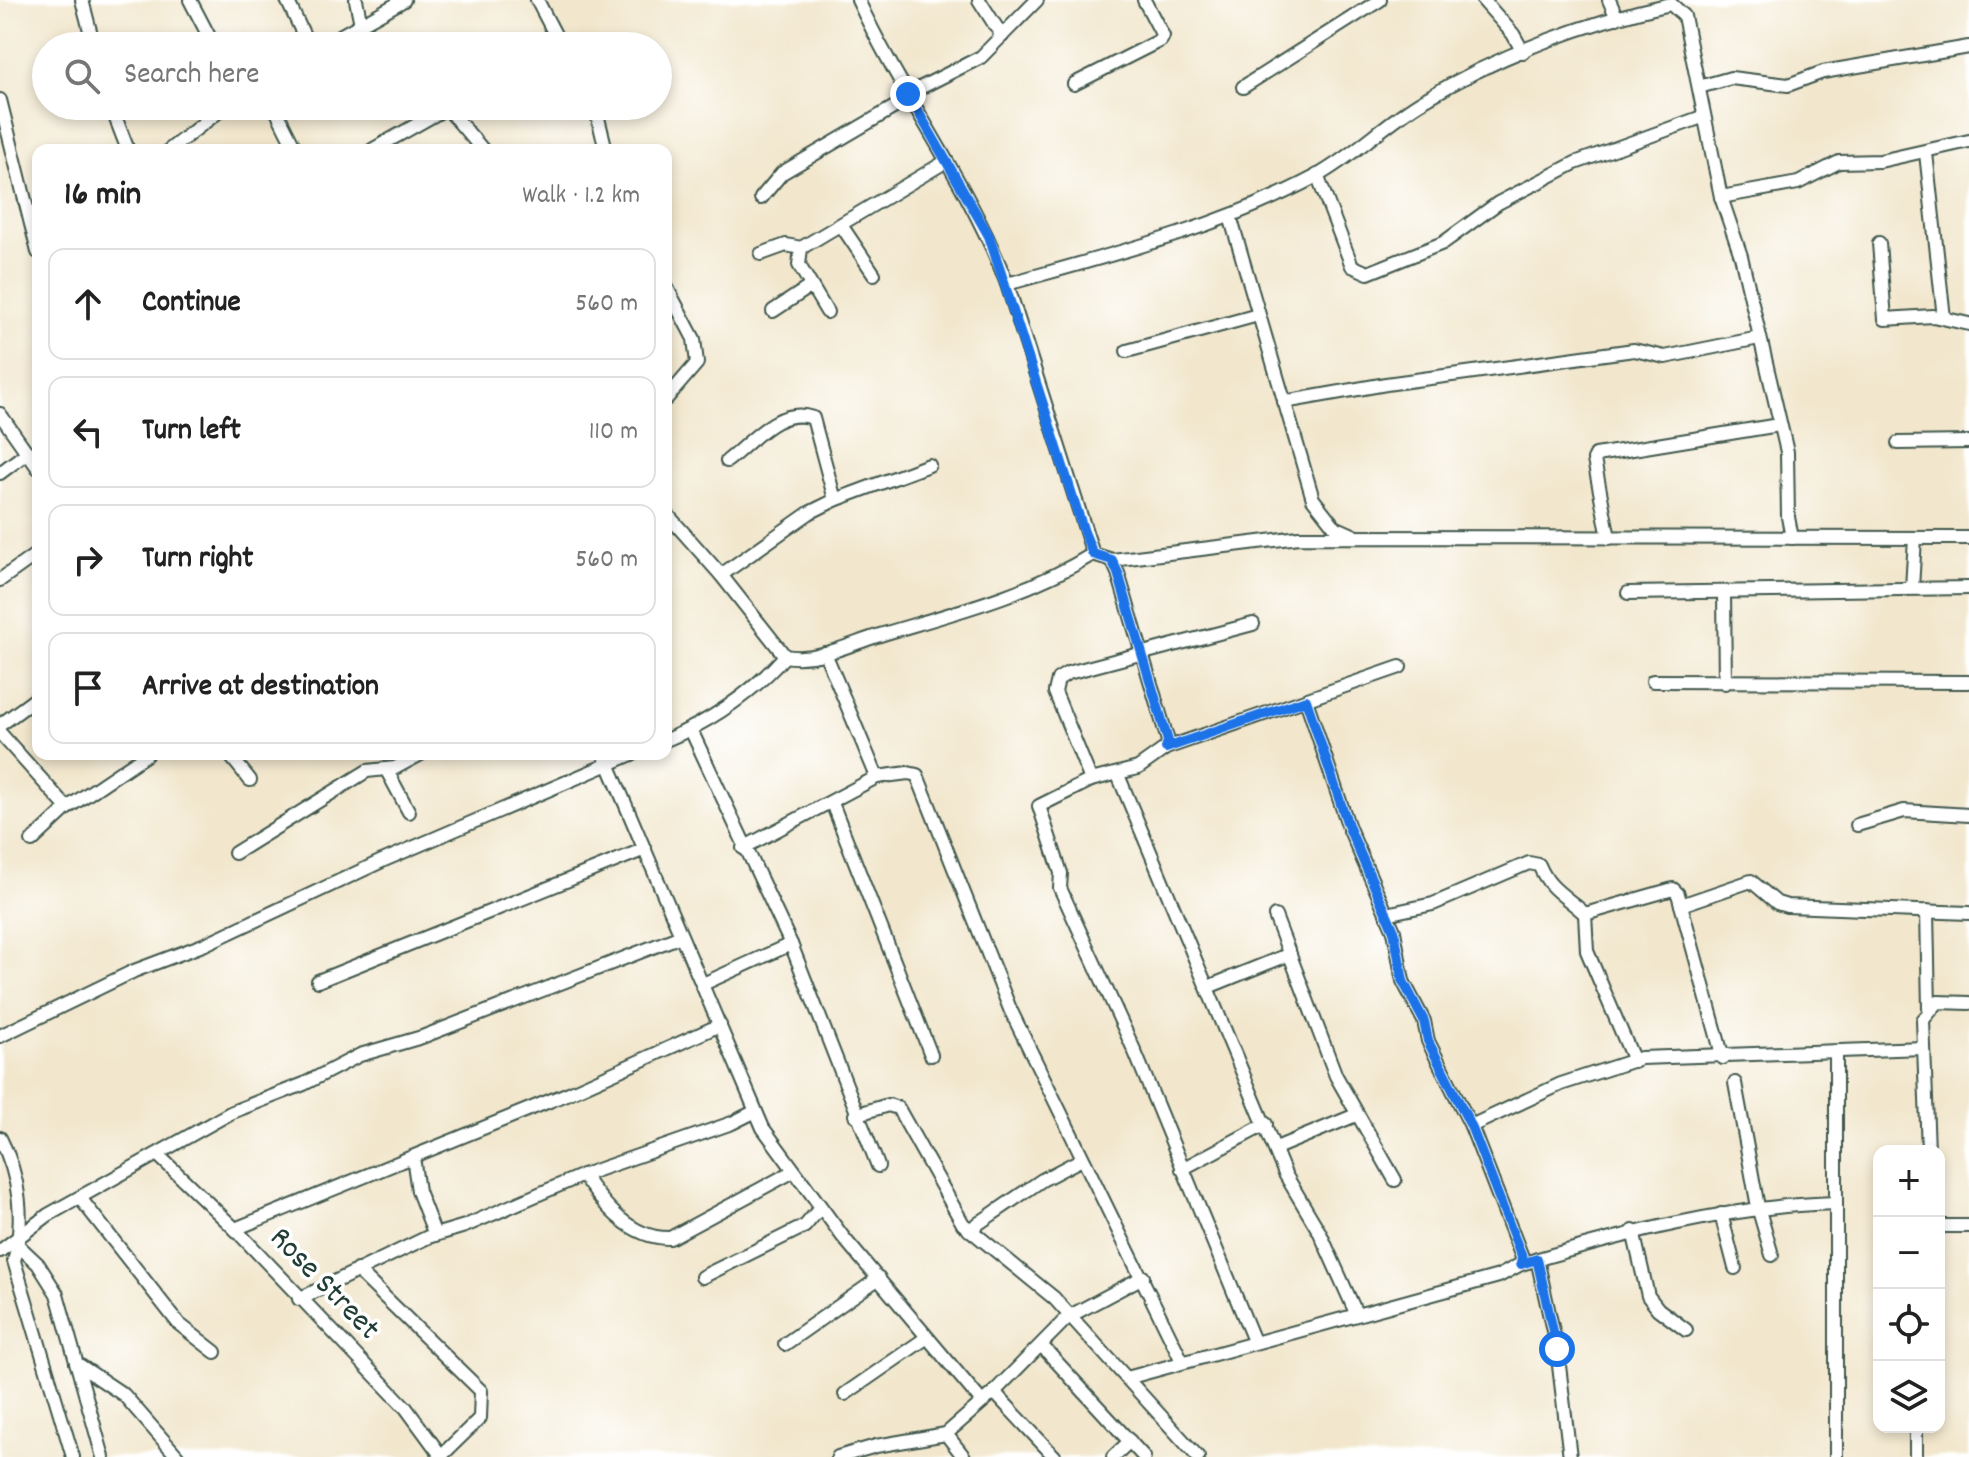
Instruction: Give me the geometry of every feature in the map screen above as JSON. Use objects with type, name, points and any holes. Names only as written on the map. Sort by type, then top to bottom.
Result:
[{"type":"street","points":[[82,0],[90,32]]},
{"type":"street","points":[[190,0],[207,32]]},
{"type":"street","points":[[287,0],[302,32]]},
{"type":"street","points":[[356,0],[361,24]]},
{"type":"street","points":[[347,32],[404,0]]},
{"type":"street","points":[[537,0],[553,32]]},
{"type":"street","points":[[858,0],[945,162],[978,215],[1007,284],[1093,554]]},
{"type":"street","points":[[979,0],[1002,36]]},
{"type":"street","points":[[761,198],[782,173],[909,96],[981,57],[1037,0]]},
{"type":"street","points":[[1074,84],[1159,43],[1163,36],[1144,0]]},
{"type":"street","points":[[1243,87],[1380,0]]},
{"type":"street","points":[[1483,0],[1504,21],[1523,52]]},
{"type":"street","points":[[1609,0],[1617,18]]},
{"type":"street","points":[[1007,284],[1230,216],[1317,175],[1421,101],[1475,71],[1605,19],[1671,4],[1680,10],[1721,197],[1741,256],[1787,452],[1792,538]]},
{"type":"street","points":[[1699,87],[1731,78],[1788,85],[1823,72],[1969,47]]},
{"type":"street","points":[[0,100],[32,227]]},
{"type":"street","points":[[1317,175],[1352,266],[1368,273],[1443,243],[1498,203],[1547,176],[1702,117]]},
{"type":"street","points":[[116,120],[126,144]]},
{"type":"street","points":[[176,144],[207,120]]},
{"type":"street","points":[[281,120],[293,144]]},
{"type":"street","points":[[383,144],[425,120]]},
{"type":"street","points":[[459,120],[478,144]]},
{"type":"street","points":[[598,120],[604,144]]},
{"type":"street","points":[[184,137],[188,144]]},
{"type":"street","points":[[1721,197],[1798,183],[1839,162],[1880,161],[1969,141]]},
{"type":"street","points":[[1926,153],[1944,318]]},
{"type":"street","points":[[761,254],[786,245],[801,248],[945,162]]},
{"type":"street","points":[[1230,216],[1313,499],[1335,527],[1358,538]]},
{"type":"street","points":[[841,225],[874,274]]},
{"type":"street","points":[[1879,243],[1885,319],[1944,318],[1969,324]]},
{"type":"street","points":[[801,248],[799,265],[827,312]]},
{"type":"street","points":[[773,311],[811,286]]},
{"type":"street","points":[[672,297],[694,339],[697,363],[672,392]]},
{"type":"street","points":[[1127,351],[1258,315]]},
{"type":"street","points":[[1284,402],[1386,384],[1634,350],[1665,357],[1759,338]]},
{"type":"street","points":[[727,461],[784,415],[799,413],[813,418],[835,500]]},
{"type":"street","points":[[0,414],[32,458]]},
{"type":"street","points":[[1609,538],[1594,460],[1596,455],[1779,425]]},
{"type":"street","points":[[1898,443],[1969,442]]},
{"type":"street","points":[[0,473],[28,452]]},
{"type":"street","points":[[721,575],[809,513],[835,500],[929,465]]},
{"type":"street","points":[[672,520],[721,575],[785,656],[800,659],[941,620],[1055,577],[1093,554],[1112,560],[1299,537],[1969,538]]},
{"type":"street","points":[[1912,588],[1915,538]]},
{"type":"street","points":[[0,580],[32,557]]},
{"type":"street","points":[[1112,560],[1168,741],[1166,748]]},
{"type":"street","points":[[1628,593],[1969,588]]},
{"type":"street","points":[[1724,593],[1725,683]]},
{"type":"street","points":[[1091,780],[1055,692],[1058,679],[1068,673],[1141,651],[1253,624]]},
{"type":"street","points":[[825,653],[877,777]]},
{"type":"street","points":[[672,738],[691,730],[745,694],[785,656]]},
{"type":"street","points":[[1254,1341],[1135,1052],[1060,888],[1058,862],[1039,806],[1091,780],[1118,775],[1148,763],[1166,748],[1400,667]]},
{"type":"street","points":[[1653,681],[1969,682]]},
{"type":"street","points":[[1306,700],[1349,828],[1397,939],[1403,981],[1424,1021],[1428,1041],[1471,1126],[1522,1257],[1521,1264]]},
{"type":"street","points":[[0,725],[32,701]]},
{"type":"street","points":[[691,730],[743,848],[791,944],[855,1115],[878,1166]]},
{"type":"street","points":[[0,733],[67,808]]},
{"type":"street","points":[[32,841],[67,808],[138,760]]},
{"type":"street","points":[[234,760],[250,780]]},
{"type":"street","points":[[235,853],[367,771],[386,769],[407,760]]},
{"type":"street","points":[[0,1036],[134,971],[203,945],[604,760]]},
{"type":"street","points":[[606,760],[703,984],[754,1112],[820,1208],[982,1402]]},
{"type":"street","points":[[386,769],[409,812]]},
{"type":"street","points":[[743,848],[877,777],[908,773],[917,775],[1010,1009],[1182,1361]]},
{"type":"street","points":[[1118,775],[1285,1174],[1320,1233],[1356,1313]]},
{"type":"street","points":[[832,803],[931,1055]]},
{"type":"street","points":[[1857,825],[1904,811],[1969,815]]},
{"type":"street","points":[[318,981],[645,849]]},
{"type":"street","points":[[1386,914],[1433,904],[1534,863],[1539,865],[1548,885],[1562,892],[1585,914],[1587,951],[1634,1061]]},
{"type":"street","points":[[1681,905],[1751,881],[1777,903],[1787,906],[1969,913]]},
{"type":"street","points":[[1585,914],[1673,889],[1681,905],[1723,1058]]},
{"type":"street","points":[[1927,911],[1929,1009]]},
{"type":"street","points":[[1275,916],[1336,1076],[1395,1180]]},
{"type":"street","points":[[0,1251],[19,1242],[80,1198],[232,1112],[304,1084],[360,1055],[422,1037],[681,936]]},
{"type":"street","points":[[703,984],[791,944]]},
{"type":"street","points":[[1208,987],[1290,954]]},
{"type":"street","points":[[1928,1145],[1923,1020],[1929,1009],[1938,1002],[1969,1003]]},
{"type":"street","points":[[235,1229],[413,1157],[720,1025]]},
{"type":"street","points":[[1471,1126],[1561,1084],[1634,1061],[1924,1048]]},
{"type":"street","points":[[1836,1052],[1836,1457]]},
{"type":"street","points":[[1735,1083],[1758,1207],[1772,1255]]},
{"type":"street","points":[[855,1115],[888,1105],[898,1108],[969,1230],[1040,1285],[1198,1457]]},
{"type":"street","points":[[299,1299],[435,1235],[465,1226],[583,1175],[732,1123],[754,1112]]},
{"type":"street","points":[[1276,1148],[1356,1115]]},
{"type":"street","points":[[1182,1169],[1266,1124]]},
{"type":"street","points":[[0,1138],[18,1183],[19,1242],[14,1261],[73,1457]]},
{"type":"street","name":"Rose Street","points":[[159,1156],[235,1229],[406,1408],[437,1456]]},
{"type":"street","points":[[413,1157],[418,1191],[435,1235]]},
{"type":"street","points":[[969,1230],[1042,1180],[1082,1159]]},
{"type":"street","points":[[583,1175],[618,1218],[658,1238],[670,1238],[794,1171]]},
{"type":"street","points":[[80,1198],[179,1324],[215,1352]]},
{"type":"street","points":[[1127,1378],[1499,1276],[1521,1264],[1633,1231],[1758,1207],[1835,1203]]},
{"type":"street","points":[[702,1277],[805,1226],[820,1208]]},
{"type":"street","points":[[1721,1214],[1735,1268]]},
{"type":"street","points":[[1945,1226],[1969,1226]]},
{"type":"street","points":[[1633,1231],[1648,1296],[1658,1309],[1686,1330]]},
{"type":"street","points":[[19,1242],[54,1288],[103,1457]]},
{"type":"street","points":[[1537,1259],[1557,1349],[1570,1457]]},
{"type":"street","points":[[357,1270],[481,1391],[480,1418],[437,1456]]},
{"type":"street","points":[[838,1457],[876,1446],[946,1434],[1042,1346],[1068,1317],[1143,1277]]},
{"type":"street","points":[[785,1344],[879,1278]]},
{"type":"street","points":[[845,1394],[926,1338]]},
{"type":"street","points":[[1042,1346],[1144,1457]]},
{"type":"street","points":[[76,1363],[124,1395],[178,1457]]},
{"type":"street","points":[[994,1392],[1055,1457]]},
{"type":"street","points":[[1916,1433],[1916,1457]]},
{"type":"street","points":[[946,1434],[964,1457]]},
{"type":"street","points":[[1113,1457],[1130,1441]]},
{"type":"route","points":[[908,94],[989,236],[1007,284],[1084,532],[1093,554],[1112,560],[1118,573],[1168,741],[1166,748],[1306,700],[1349,828],[1397,939],[1403,981],[1424,1021],[1428,1041],[1471,1126],[1522,1257],[1521,1264],[1537,1259],[1557,1349]]}]
